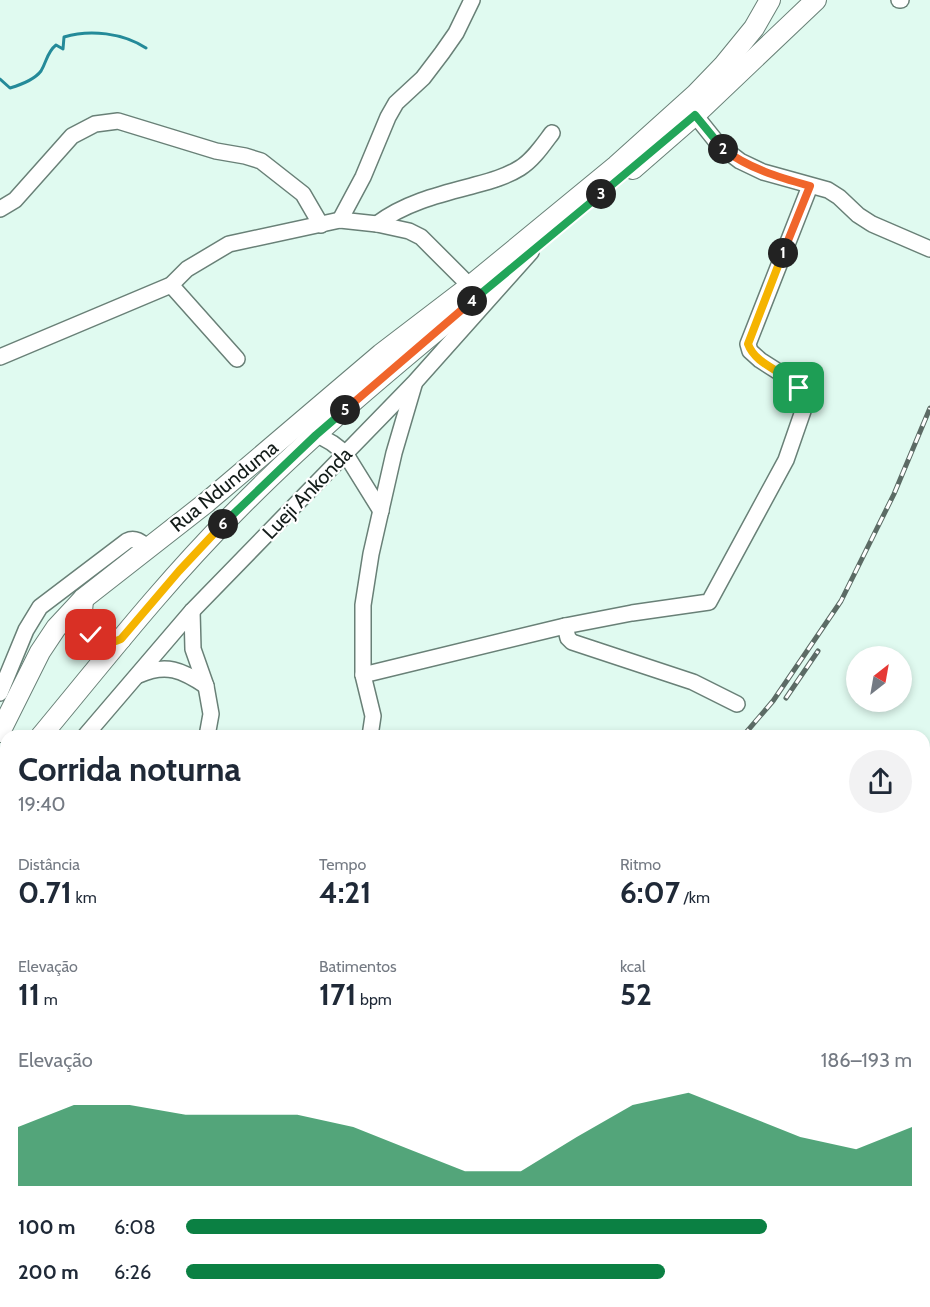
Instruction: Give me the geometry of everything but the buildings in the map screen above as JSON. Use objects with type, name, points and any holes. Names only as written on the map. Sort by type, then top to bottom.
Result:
[{"type":"main road","points":[[741,46],[763,0]]},
{"type":"main road","name":"Rua Ndunduma","points":[[1,730],[40,652],[56,628],[83,599],[207,502],[381,354],[470,286],[616,166],[696,94],[741,46],[770,0]]},
{"type":"main road","name":"Rua Ndunduma","points":[[235,512],[316,435],[695,115],[816,0]]},
{"type":"main road","name":"Lueji Ankonda","points":[[121,639],[179,571],[235,512]]},
{"type":"main road","points":[[83,599],[82,621],[85,629],[105,643],[113,643],[121,639]]},
{"type":"main road","points":[[46,730],[121,639]]},
{"type":"street","points":[[340,220],[363,177],[396,103],[423,78],[442,53],[456,33],[472,0]]},
{"type":"street","points":[[695,115],[719,145],[740,161],[763,172],[828,190],[839,196],[858,215],[872,224],[930,249]]},
{"type":"street","points":[[0,208],[15,200],[72,136],[94,124],[118,121],[216,151],[261,161],[303,194],[321,225]]},
{"type":"street","points":[[377,224],[393,213],[424,200],[497,179],[520,168],[552,133]]},
{"type":"street","points":[[363,675],[566,626],[632,613],[710,602],[786,460],[803,411],[799,388],[794,381],[760,360],[750,351],[748,344],[810,186]]},
{"type":"street","points":[[0,357],[171,285],[187,269],[228,244],[340,220],[377,224],[409,231],[421,237],[470,286]]},
{"type":"street","name":"Lueji Ankonda","points":[[91,730],[192,611],[415,382],[531,252]]},
{"type":"street","points":[[171,285],[237,359]]},
{"type":"street","points":[[371,730],[373,716],[363,675],[363,604],[371,554],[394,453],[415,382]]},
{"type":"street","points":[[316,435],[345,453],[381,511]]},
{"type":"street","points":[[0,693],[26,630],[40,607],[127,541],[137,540],[147,547]]},
{"type":"street","points":[[192,611],[193,649],[206,686],[211,714],[208,730]]},
{"type":"street","points":[[566,626],[568,638],[572,642],[693,681],[737,704]]},
{"type":"street","points":[[136,676],[153,669],[167,668],[179,671],[206,686]]},
{"type":"waterway","points":[[0,79],[10,88],[31,79],[41,71],[56,45],[63,49],[64,37],[85,33],[106,34],[127,39],[146,48]]},
{"type":"railway","points":[[748,730],[773,701],[841,601],[894,494],[930,408]]},
{"type":"railway","points":[[786,698],[818,651]]},
{"type":"route","points":[[91,635],[105,643],[113,643],[121,639],[179,571],[235,512],[316,435],[695,115],[719,145],[740,161],[763,172],[810,186],[748,344],[750,351],[760,360],[794,381],[799,388]]}]
